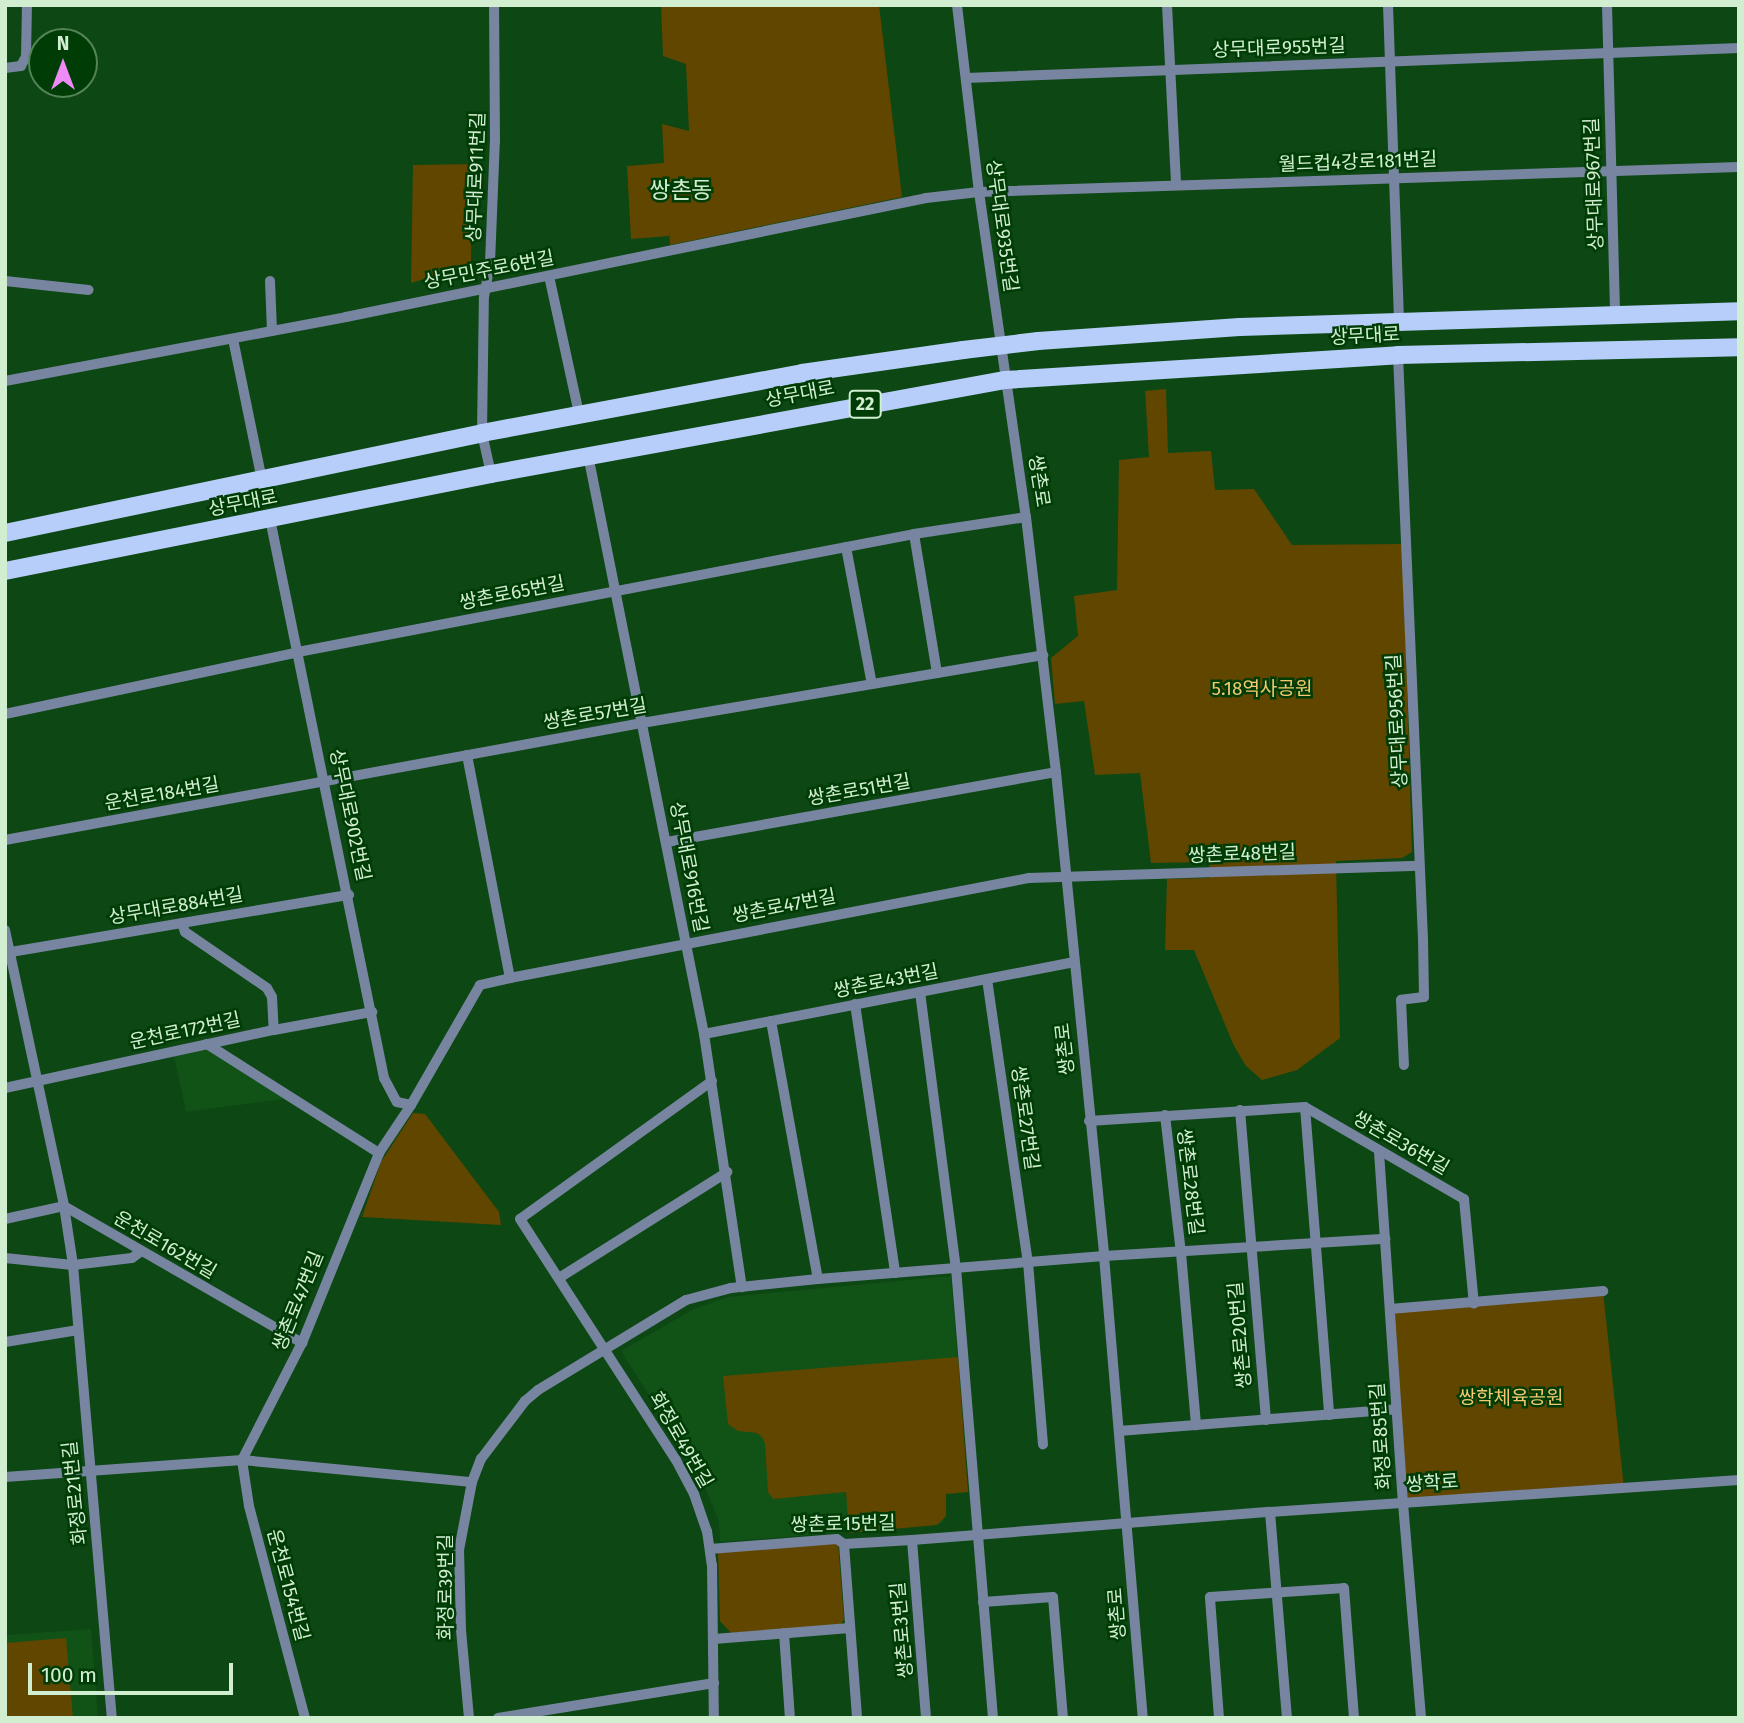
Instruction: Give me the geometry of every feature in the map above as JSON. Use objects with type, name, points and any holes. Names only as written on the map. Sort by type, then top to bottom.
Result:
[{"type":"main road","name":"상무대로","points":[[5,533],[579,414],[802,373],[1001,346],[1240,327],[1739,311]]},
{"type":"main road","name":"상무대로","points":[[5,571],[588,455],[1005,380],[1398,355],[1739,347]]},
{"type":"street","points":[[5,68],[21,66],[26,56],[27,5]]},
{"type":"street","name":"상무대로911번길","points":[[491,474],[482,433],[484,297],[490,263],[495,141],[494,5]]},
{"type":"street","name":"상무대로935번길","points":[[957,5],[1005,380]]},
{"type":"street","points":[[1167,5],[1177,185]]},
{"type":"street","points":[[1388,5],[1399,321]]},
{"type":"street","name":"상무대로967번길","points":[[1607,5],[1615,313]]},
{"type":"street","points":[[1608,53],[1739,48]]},
{"type":"street","name":"상무대로955번길","points":[[1170,70],[1608,53]]},
{"type":"street","points":[[966,78],[1170,70]]},
{"type":"street","name":"월드컵4강로181번길","points":[[979,192],[1739,167]]},
{"type":"street","name":"상무민주로6번길","points":[[5,381],[233,339],[926,198],[979,192]]},
{"type":"street","points":[[549,276],[579,414]]},
{"type":"street","points":[[5,281],[89,290]]},
{"type":"street","points":[[270,281],[271,331]]},
{"type":"street","points":[[233,339],[262,480]]},
{"type":"street","name":"상무대로956번길","points":[[1398,355],[1424,997],[1401,1000],[1404,1065]]},
{"type":"street","name":"쌍촌로","points":[[1005,380],[1027,517],[1056,772],[1104,1256],[1143,1718]]},
{"type":"street","name":"상무대로916번길","points":[[588,455],[704,1034],[727,1172],[742,1287]]},
{"type":"street","name":"쌍촌로65번길","points":[[5,714],[298,652],[914,534],[1027,517]]},
{"type":"street","name":"상무대로902번길","points":[[270,519],[388,1090],[397,1102],[411,1105]]},
{"type":"street","points":[[914,534],[937,673]]},
{"type":"street","points":[[846,547],[872,684]]},
{"type":"street","name":"쌍촌로57번길","points":[[325,782],[642,723],[1042,655]]},
{"type":"street","points":[[467,755],[510,978]]},
{"type":"street","name":"쌍촌로51번길","points":[[667,842],[1056,772]]},
{"type":"street","name":"운천로184번길","points":[[5,841],[325,782]]},
{"type":"street","name":"쌍촌로48번길","points":[[1065,876],[1419,866]]},
{"type":"street","name":"쌍촌로47번길","points":[[242,1460],[302,1343],[379,1153],[411,1105],[480,985],[686,942],[1029,878],[1065,876]]},
{"type":"street","name":"상무대로884번길","points":[[8,953],[349,895]]},
{"type":"street","points":[[182,923],[185,932],[267,988],[272,997],[274,1030]]},
{"type":"street","points":[[5,930],[64,1206],[5,1219]]},
{"type":"street","name":"쌍촌로43번길","points":[[704,1034],[1073,962]]},
{"type":"street","name":"쌍촌로27번길","points":[[987,979],[1028,1262],[1043,1444]]},
{"type":"street","points":[[920,992],[956,1268],[993,1718]]},
{"type":"street","points":[[855,1004],[895,1273]]},
{"type":"street","name":"운천로172번길","points":[[5,1088],[274,1030],[372,1012]]},
{"type":"street","points":[[771,1021],[818,1279]]},
{"type":"street","points":[[207,1044],[379,1153]]},
{"type":"street","name":"화정로49번길","points":[[712,1082],[520,1219],[688,1483],[710,1549],[714,1718]]},
{"type":"street","points":[[1089,1121],[1305,1107],[1329,1415]]},
{"type":"street","name":"쌍촌로36번길","points":[[1305,1107],[1464,1199],[1474,1304]]},
{"type":"street","points":[[1240,1110],[1250,1247]]},
{"type":"street","name":"쌍촌로28번길","points":[[1164,1115],[1181,1253]]},
{"type":"street","name":"화정로85번길","points":[[1379,1152],[1403,1503],[1422,1718]]},
{"type":"street","points":[[559,1278],[727,1172]]},
{"type":"street","name":"운천로162번길","points":[[64,1206],[302,1343]]},
{"type":"street","name":"화정로21번길","points":[[64,1206],[73,1265],[112,1718]]},
{"type":"street","name":"쌍촌로28번길","points":[[1104,1256],[1385,1239]]},
{"type":"street","name":"쌍촌로20번길","points":[[1250,1247],[1266,1420]]},
{"type":"street","points":[[5,1258],[73,1265],[132,1258],[140,1252]]},
{"type":"street","points":[[1181,1253],[1196,1425]]},
{"type":"street","points":[[605,1349],[686,1300],[742,1287],[1104,1256]]},
{"type":"street","points":[[1390,1308],[1474,1304],[1603,1292]]},
{"type":"street","points":[[5,1342],[78,1330]]},
{"type":"street","name":"화정로39번길","points":[[469,1718],[459,1562],[472,1482],[487,1447],[525,1401],[605,1349]]},
{"type":"street","points":[[1119,1431],[1396,1409]]},
{"type":"street","points":[[5,1477],[242,1460],[472,1482]]},
{"type":"street","name":"운천로154번길","points":[[242,1460],[249,1506],[305,1718]]},
{"type":"street","name":"쌍학로","points":[[1128,1523],[1739,1480]]},
{"type":"street","points":[[1270,1511],[1287,1718]]},
{"type":"street","name":"쌍촌로15번길","points":[[710,1549],[837,1539],[844,1544],[912,1540],[1128,1523]]},
{"type":"street","name":"쌍촌로3번길","points":[[912,1540],[926,1718]]},
{"type":"street","points":[[844,1544],[857,1718]]},
{"type":"street","points":[[1219,1718],[1210,1597],[1344,1588],[1354,1718]]},
{"type":"street","points":[[983,1602],[1053,1597],[1063,1718]]},
{"type":"street","points":[[714,1639],[850,1629]]},
{"type":"street","points":[[784,1633],[790,1718]]},
{"type":"street","points":[[498,1718],[714,1684]]},
{"type":"shaded area","points":[[204,1048],[291,1098],[186,1112],[174,1056]]},
{"type":"shaded area","points":[[951,1276],[968,1492],[946,1494],[943,1522],[937,1525],[720,1542],[719,1522],[701,1477],[621,1351],[694,1309],[728,1297]]},
{"type":"shaded area","points":[[91,1629],[98,1718],[5,1718],[5,1635]]},
{"type":"green space","points":[[661,5],[879,5],[902,197],[670,245],[669,229],[669,236],[631,239],[627,166],[664,163],[662,124],[689,131],[686,64],[663,56]]},
{"type":"green space","points":[[472,164],[471,265],[411,283],[413,165]]},
{"type":"green space","name":"5.18역사공원","points":[[1166,389],[1168,453],[1211,451],[1215,490],[1254,489],[1292,545],[1403,544],[1412,852],[1402,858],[1336,861],[1340,1038],[1297,1070],[1262,1080],[1246,1066],[1234,1046],[1194,950],[1165,950],[1167,879],[1210,878],[1209,862],[1151,863],[1140,773],[1095,775],[1084,701],[1055,704],[1051,658],[1078,636],[1074,596],[1117,590],[1119,460],[1149,457],[1145,391]]},
{"type":"green space","points":[[413,1113],[425,1114],[499,1212],[501,1225],[362,1217],[381,1162]]},
{"type":"green space","name":"쌍학체육공원","points":[[1603,1291],[1624,1488],[1403,1503],[1390,1309]]},
{"type":"green space","points":[[958,1357],[968,1492],[946,1494],[946,1516],[937,1525],[849,1533],[846,1492],[773,1499],[768,1492],[765,1444],[762,1437],[757,1433],[738,1431],[728,1424],[723,1376]]},
{"type":"green space","points":[[838,1543],[844,1620],[839,1626],[731,1633],[720,1621],[718,1551]]},
{"type":"green space","points":[[66,1638],[73,1718],[5,1718],[5,1643]]},
{"type":"district","name":"쌍촌동","points":[[681,190]]}]
